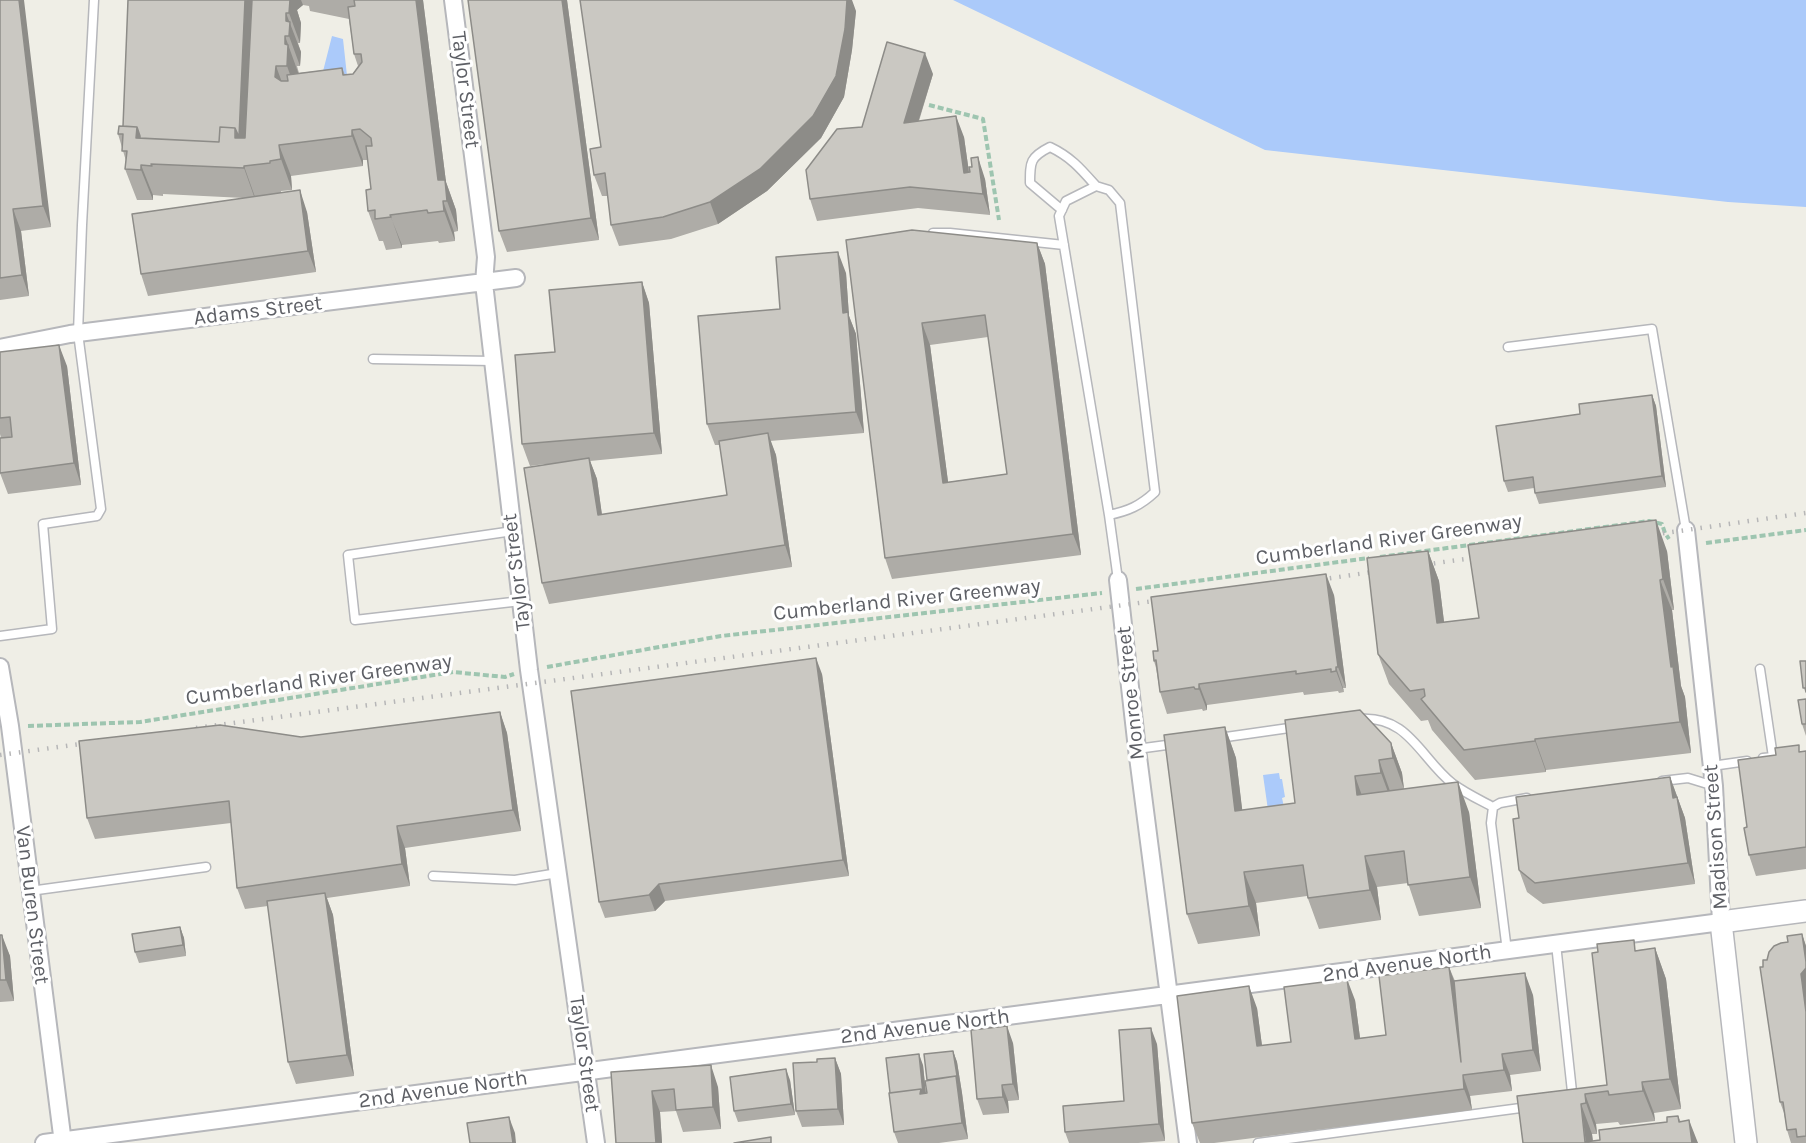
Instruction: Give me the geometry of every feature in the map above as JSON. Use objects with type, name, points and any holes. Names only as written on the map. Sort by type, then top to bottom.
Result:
[{"type":"street","name":"Taylor Street","points":[[453,0],[486,257],[484,283],[492,361],[529,670],[596,1143]]},
{"type":"street","name":"Adams Street","points":[[0,348],[78,333],[516,278]]},
{"type":"street","name":"Madison Street","points":[[1687,537],[1714,786],[1721,922],[1746,1143]]},
{"type":"street","name":"Monroe Street","points":[[1119,586],[1137,749],[1188,1143]]},
{"type":"street","name":"Van Buren Street","points":[[0,667],[10,726],[63,1142]]},
{"type":"street","name":"2nd Avenue North","points":[[45,1143],[1806,911]]},
{"type":"lane","points":[[0,636],[52,629],[43,524],[97,516],[101,509],[78,333],[94,0]]},
{"type":"lane","points":[[1096,186],[1066,201],[1062,210],[1030,183],[1030,166],[1036,154],[1050,147],[1074,161],[1096,186],[1109,190],[1120,203],[1155,492],[1143,503],[1109,515]]},
{"type":"lane","name":"Monroe Street","points":[[1062,210],[1059,216],[1119,586]]},
{"type":"lane","points":[[928,233],[950,233],[1064,245]]},
{"type":"lane","points":[[1508,347],[1652,329],[1687,537]]},
{"type":"lane","points":[[373,359],[492,361]]},
{"type":"lane","points":[[513,531],[348,555],[354,620],[521,601]]},
{"type":"lane","points":[[1712,766],[1773,757],[1760,669]]},
{"type":"lane","points":[[1347,720],[1371,718],[1384,720],[1397,726],[1453,784],[1493,807]]},
{"type":"lane","points":[[1213,738],[1306,726]]},
{"type":"lane","points":[[1137,749],[1178,743]]},
{"type":"lane","points":[[1653,782],[1688,778],[1714,786]]},
{"type":"lane","points":[[1493,807],[1500,803],[1535,797]]},
{"type":"lane","points":[[1493,807],[1491,823],[1507,951]]},
{"type":"lane","points":[[30,891],[206,867]]},
{"type":"lane","points":[[433,876],[515,880],[558,873]]},
{"type":"lane","points":[[1556,944],[1573,1101],[1561,1103]]},
{"type":"lane","points":[[1258,1143],[1538,1106]]},
{"type":"path","points":[[930,105],[983,120],[999,220]]},
{"type":"path","name":"Cumberland River Greenway","points":[[10,726],[140,722],[453,672],[505,677],[529,670],[721,636],[1649,521],[1662,524],[1674,546],[1687,537]]},
{"type":"path","points":[[1687,537],[1806,530]]},
{"type":"water","points":[[953,0],[1806,0],[1806,207],[1728,202],[1265,150]]},
{"type":"water","points":[[332,36],[343,39],[348,85],[320,83]]},
{"type":"water","points":[[1279,773],[1285,797],[1282,798],[1284,807],[1268,810],[1263,775]]},
{"type":"building","points":[[0,0],[19,0],[43,206],[13,209],[22,275],[0,278]]},
{"type":"building","points":[[128,0],[245,0],[239,137],[235,128],[220,127],[219,142],[140,138],[137,127],[123,126]]},
{"type":"building","points":[[252,0],[290,0],[289,13],[286,13],[286,21],[290,22],[289,36],[285,36],[285,44],[288,45],[287,66],[276,66],[275,77],[281,81],[288,81],[287,75],[342,68],[343,75],[353,74],[362,62],[361,54],[354,54],[348,7],[355,6],[354,0],[416,0],[438,180],[445,180],[447,201],[443,201],[444,211],[428,213],[427,210],[375,219],[375,210],[368,211],[366,190],[371,189],[366,146],[372,146],[371,138],[360,129],[352,130],[352,136],[279,145],[281,159],[270,161],[270,163],[244,166],[244,168],[151,164],[152,166],[141,165],[141,170],[125,169],[127,151],[122,151],[123,134],[118,134],[119,126],[137,127],[136,138],[219,142],[220,127],[235,128],[235,138],[245,138]]},
{"type":"building","points":[[468,0],[562,0],[591,218],[499,231]]},
{"type":"building","points":[[580,0],[847,0],[845,29],[836,76],[813,116],[760,169],[710,202],[663,217],[611,225],[605,173],[594,175],[590,149],[601,147]]},
{"type":"building","points":[[887,42],[925,53],[904,123],[956,116],[964,173],[970,172],[971,158],[978,157],[983,194],[910,187],[810,199],[806,170],[837,129],[862,127]]},
{"type":"building","points":[[300,190],[308,251],[141,274],[132,214]]},
{"type":"building","points":[[912,230],[1037,243],[1073,534],[885,558],[846,240]],"holes":[[[985,315],[1007,474],[943,483],[922,323]]]},
{"type":"building","points":[[838,252],[843,313],[848,312],[856,412],[707,424],[698,316],[780,309],[776,257]]},
{"type":"building","points":[[642,282],[654,433],[522,444],[515,355],[555,352],[549,290]]},
{"type":"building","points":[[59,345],[74,463],[0,473],[0,438],[12,437],[10,417],[0,418],[0,352]]},
{"type":"building","points":[[1652,395],[1662,476],[1535,493],[1533,477],[1504,481],[1496,426],[1580,414],[1579,404]]},
{"type":"building","points":[[768,433],[785,545],[542,583],[524,468],[589,458],[598,515],[727,495],[719,441]]},
{"type":"building","points":[[1656,520],[1663,579],[1660,580],[1680,722],[1464,750],[1421,699],[1425,696],[1424,689],[1410,691],[1378,654],[1367,558],[1428,551],[1437,623],[1479,618],[1468,545]]},
{"type":"building","points":[[1326,574],[1338,667],[1336,671],[1331,672],[1331,669],[1296,674],[1296,671],[1199,684],[1199,689],[1194,687],[1160,692],[1153,651],[1158,651],[1151,597]]},
{"type":"building","points":[[816,658],[843,860],[659,884],[649,895],[599,902],[571,691]]},
{"type":"building","points":[[1800,661],[1806,661],[1806,692],[1803,688]]},
{"type":"building","points":[[1806,699],[1806,724],[1802,724],[1798,700]]},
{"type":"building","points":[[1360,710],[1391,743],[1393,758],[1379,760],[1381,773],[1355,776],[1357,795],[1458,782],[1470,877],[1408,885],[1404,851],[1365,856],[1370,890],[1308,898],[1303,865],[1244,872],[1249,906],[1187,914],[1164,735],[1225,727],[1235,811],[1295,803],[1285,720]]},
{"type":"building","points":[[500,712],[513,810],[397,826],[402,864],[237,888],[229,801],[87,818],[79,741],[220,725],[301,737]]},
{"type":"building","points":[[1799,745],[1799,752],[1806,751],[1806,847],[1749,855],[1744,828],[1747,827],[1738,760],[1776,755],[1775,748]]},
{"type":"building","points":[[1670,777],[1673,798],[1677,797],[1688,863],[1535,883],[1519,870],[1513,819],[1519,818],[1516,797]]},
{"type":"building","points":[[325,893],[347,1055],[288,1062],[267,901]]},
{"type":"building","points":[[180,927],[183,945],[135,952],[132,934]]},
{"type":"building","points":[[1802,934],[1806,962],[1806,968],[1801,974],[1806,1012],[1806,1136],[1797,1137],[1796,1129],[1787,1130],[1783,1102],[1780,1102],[1760,967],[1763,967],[1763,960],[1767,960],[1774,946],[1788,942],[1787,936]]},
{"type":"building","points":[[0,935],[2,935],[6,980],[0,980]]},
{"type":"building","points":[[1634,940],[1635,951],[1655,948],[1670,1079],[1642,1082],[1643,1091],[1609,1095],[1608,1091],[1585,1094],[1586,1103],[1581,1104],[1585,1142],[1600,1140],[1599,1130],[1667,1122],[1667,1117],[1678,1116],[1679,1122],[1689,1120],[1692,1143],[1523,1143],[1517,1096],[1607,1085],[1592,953],[1598,952],[1597,944]]},
{"type":"building","points":[[1449,967],[1461,1062],[1454,981],[1525,973],[1533,1050],[1502,1054],[1504,1070],[1463,1075],[1464,1089],[1192,1123],[1177,996],[1249,986],[1257,1046],[1291,1042],[1284,987],[1347,979],[1355,1039],[1386,1035],[1379,976]]},
{"type":"building","points":[[1007,1026],[1013,1084],[1002,1085],[1003,1097],[977,1099],[971,1030]]},
{"type":"building","points":[[1151,1028],[1159,1124],[1065,1132],[1063,1106],[1124,1101],[1119,1030]]},
{"type":"building","points":[[953,1051],[958,1082],[956,1076],[927,1080],[924,1054]]},
{"type":"building","points":[[919,1054],[923,1093],[921,1089],[890,1093],[886,1058]]},
{"type":"building","points":[[835,1058],[838,1109],[796,1111],[793,1063],[817,1062],[817,1059]]},
{"type":"building","points":[[711,1065],[713,1107],[676,1110],[674,1089],[652,1091],[656,1143],[616,1143],[611,1072]]},
{"type":"building","points":[[786,1069],[791,1104],[734,1111],[730,1077]]},
{"type":"building","points":[[956,1076],[962,1123],[894,1132],[889,1093],[921,1089],[920,1094],[927,1093],[925,1081]]},
{"type":"building","points":[[509,1117],[513,1143],[470,1143],[467,1123]]},
{"type":"building","points":[[771,1137],[771,1143],[734,1143]]},
{"type":"railway","points":[[1644,536],[1806,513]]},
{"type":"railway","points":[[1415,566],[1487,556]]},
{"type":"railway","points":[[1311,581],[1386,570]]},
{"type":"railway","points":[[196,728],[1169,599]]},
{"type":"railway","points":[[0,755],[95,742]]}]
